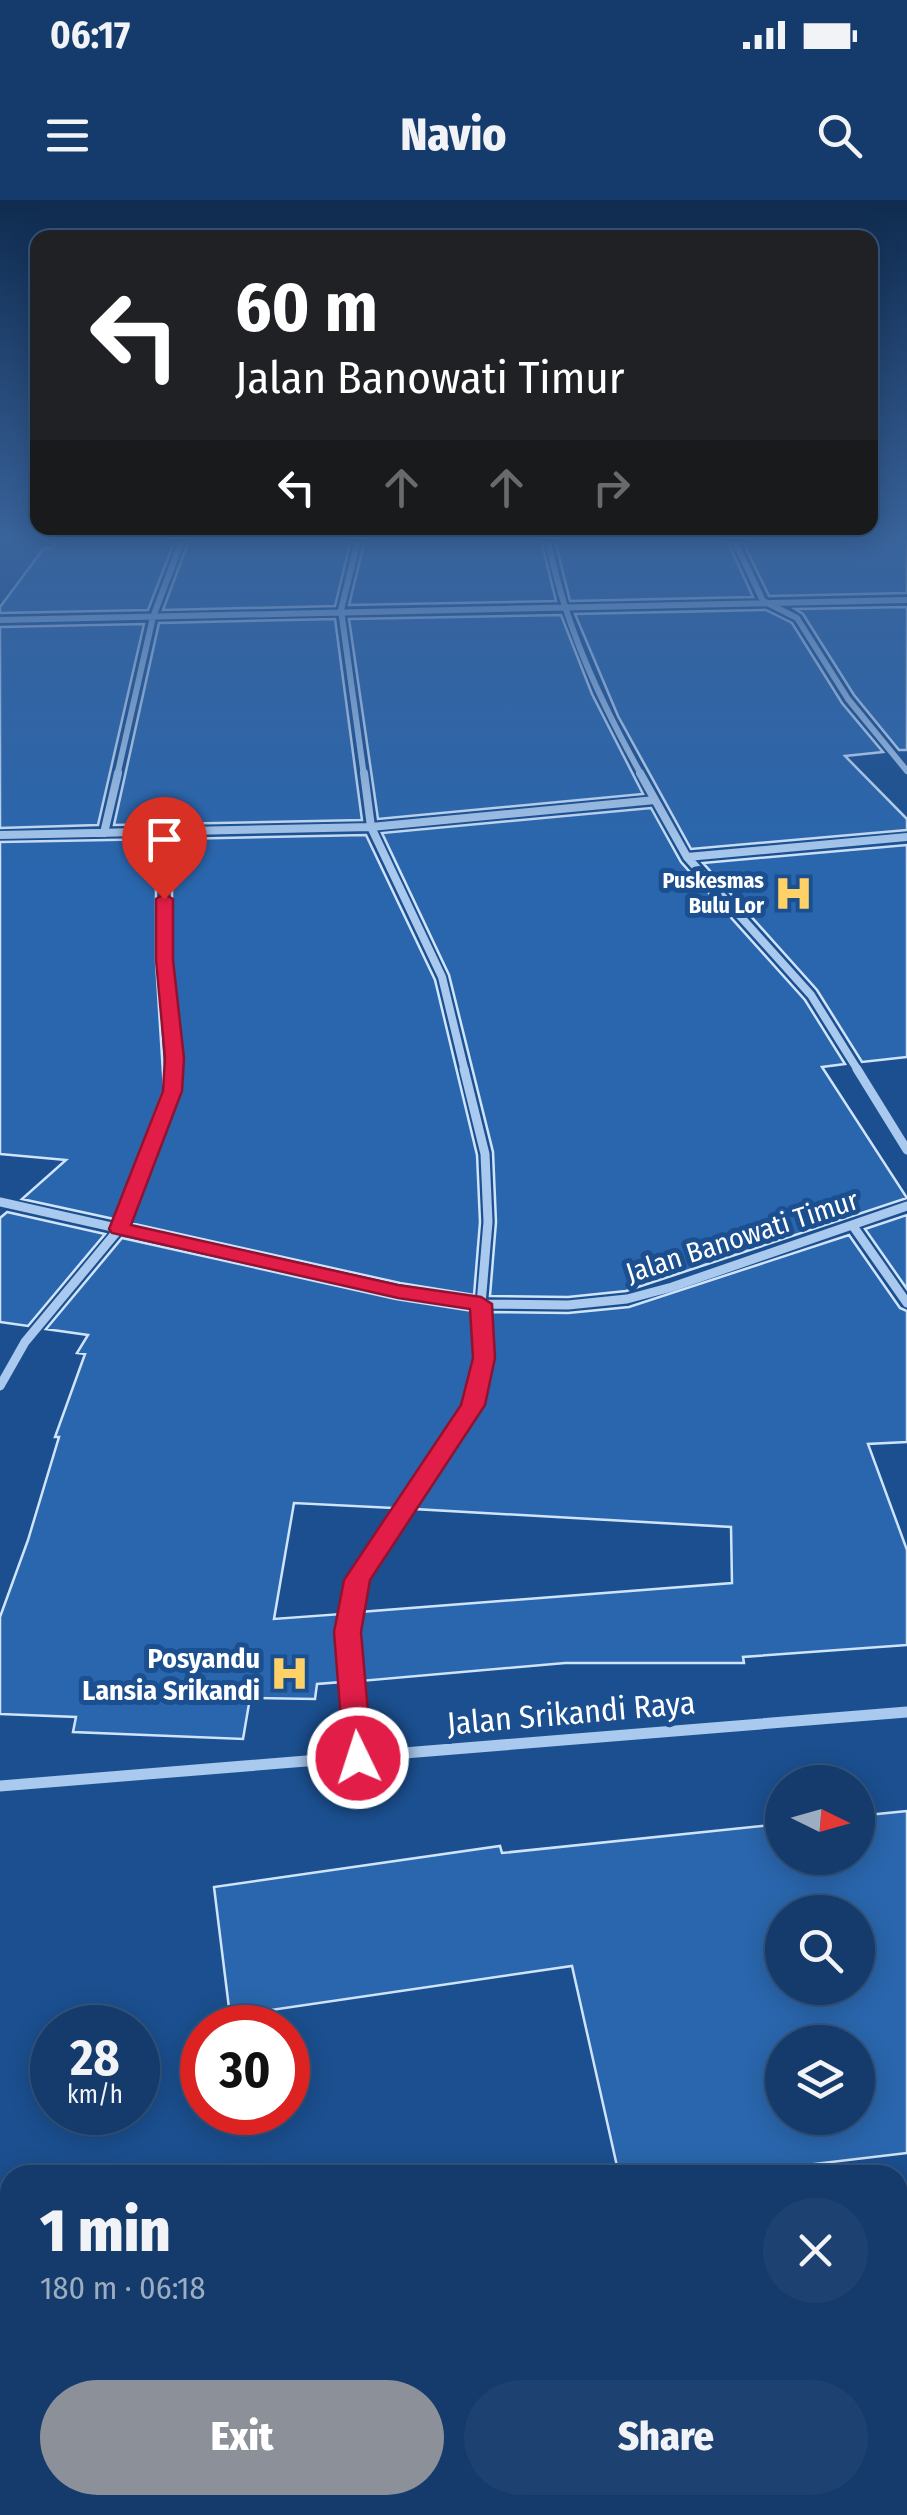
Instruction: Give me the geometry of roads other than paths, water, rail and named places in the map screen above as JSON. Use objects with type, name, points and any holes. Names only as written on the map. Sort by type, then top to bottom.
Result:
[{"type":"street","points":[[104,832],[146,648]]},
{"type":"street","points":[[346,648],[371,826],[442,977],[485,1154],[488,1222],[481,1304],[484,1358],[473,1405],[357,1580],[348,1632],[358,1758]]},
{"type":"street","points":[[580,648],[607,714],[687,857],[812,995],[907,1150]]},
{"type":"street","points":[[816,648],[848,699],[907,771]]},
{"type":"street","points":[[0,835],[371,826],[655,800]]},
{"type":"street","points":[[0,1386],[24,1342],[119,1229],[172,1091],[174,1058],[164,960],[164,868],[170,831]]},
{"type":"street","points":[[687,857],[907,837]]},
{"type":"street","name":"Jalan Banowati Timur","points":[[0,1202],[398,1291],[481,1304],[568,1305],[672,1287],[907,1206]]},
{"type":"street","points":[[853,1226],[907,1303]]},
{"type":"street","name":"Jalan Srikandi Raya","points":[[0,1786],[907,1712]]},
{"type":"place","name":"Puskesmas Bulu Lor","points":[[794,893]]},
{"type":"place","name":"Posyandu Lansia Srikandi","points":[[290,1674]]}]
